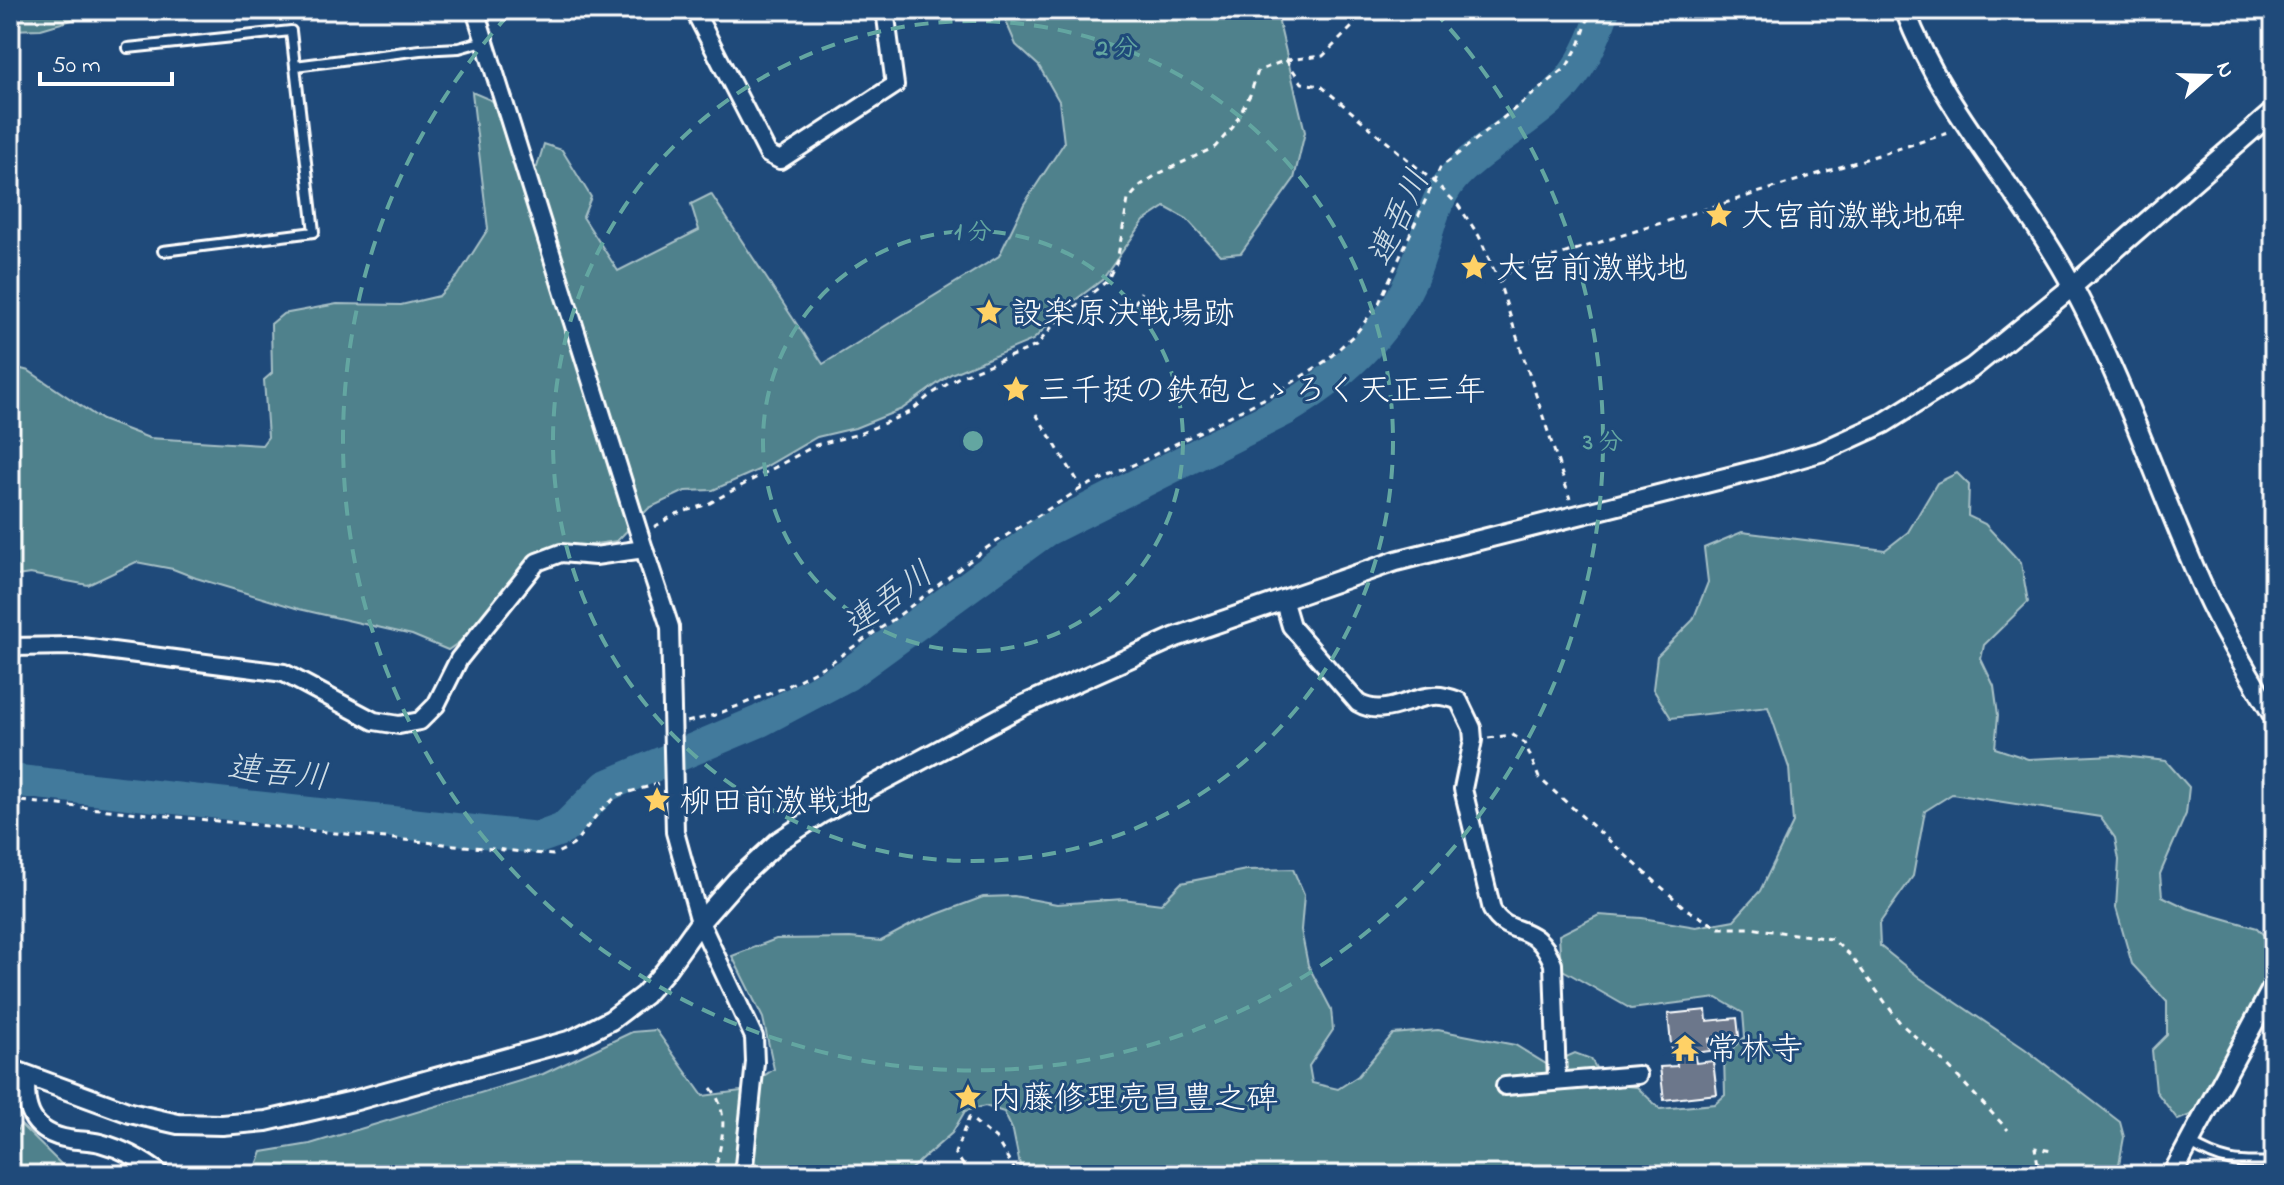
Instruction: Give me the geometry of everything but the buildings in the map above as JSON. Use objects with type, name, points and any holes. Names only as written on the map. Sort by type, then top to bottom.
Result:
[{"type":"street","points":[[475,10],[668,614],[675,832],[700,922],[754,1037],[755,1062],[743,1175]]},
{"type":"street","points":[[694,10],[768,154],[780,160],[895,85],[885,10]]},
{"type":"street","points":[[1905,10],[1918,46],[2073,286],[2143,436],[2205,592],[2274,717]]},
{"type":"street","points":[[18,1072],[130,1113],[178,1124],[266,1121],[353,1101],[572,1040],[611,1020],[644,995],[700,922],[738,879],[779,841],[822,813],[1024,705],[1176,637],[1396,561],[1823,451],[1884,423],[1972,368],[2073,286],[2274,111]]},
{"type":"street","points":[[10,647],[74,646],[284,673],[374,721],[399,725],[420,721],[436,705],[459,659],[537,562],[561,553],[595,556],[642,540]]},
{"type":"street","points":[[1283,599],[1291,626],[1358,703],[1368,709],[1382,710],[1434,695],[1459,701],[1472,728],[1473,740],[1463,789],[1492,910],[1498,920],[1538,938],[1547,948],[1553,964],[1557,1080]]},
{"type":"street","points":[[2172,1175],[2274,985]]},
{"type":"street","points":[[18,1072],[31,1116],[45,1133],[97,1142],[124,1151],[162,1175]]},
{"type":"street","points":[[1505,1086],[1638,1075]]},
{"type":"lane","points":[[128,48],[291,31],[314,232],[163,251]]},
{"type":"lane","points":[[295,66],[459,48],[485,40]]},
{"type":"lane","points":[[2189,1143],[2216,1159],[2274,1162]]},
{"type":"path","points":[[642,540],[676,514],[708,504],[816,445],[859,434],[910,412],[959,377],[1036,346],[1056,322],[1107,281],[1117,261],[1128,200],[1141,185],[1215,147],[1233,127],[1250,95],[1258,71],[1286,60],[1323,56],[1352,27],[1359,10]]},
{"type":"path","points":[[672,728],[772,693],[830,663],[894,619],[988,547],[1082,488],[1281,390],[1327,360],[1357,332],[1379,303],[1440,168],[1566,68],[1580,43],[1591,10]]},
{"type":"path","points":[[1286,60],[1302,83],[1321,86],[1440,187],[1458,205],[1479,236],[1499,282],[1575,515]]},
{"type":"path","points":[[1499,282],[1511,270],[1954,132],[1965,123]]},
{"type":"path","points":[[1129,314],[1141,292]]},
{"type":"path","points":[[1036,414],[1082,488]]},
{"type":"path","points":[[1473,740],[1513,735],[1525,743],[1539,778],[1686,909],[1719,928],[1750,928],[1832,939],[1852,957],[1901,1024],[1941,1059],[2008,1130]]},
{"type":"path","points":[[10,800],[553,855],[573,845],[599,812],[618,795],[674,782]]},
{"type":"path","points":[[711,1088],[724,1116],[714,1175]]},
{"type":"path","points":[[970,1175],[955,1153],[969,1117],[996,1139],[1018,1175]]},
{"type":"path","points":[[2040,1175],[2035,1148],[2052,1151]]},
{"type":"green space","points":[[10,10],[106,10],[41,29],[10,30]]},
{"type":"green space","points":[[1001,10],[1276,10],[1305,132],[1294,179],[1241,253],[1220,255],[1187,219],[1165,207],[1144,221],[1102,280],[1066,307],[1033,340],[951,374],[902,409],[855,428],[817,437],[765,467],[713,490],[685,491],[649,508],[617,541],[559,549],[474,632],[448,650],[412,635],[299,609],[173,569],[136,562],[88,585],[30,574],[10,577],[10,366],[29,371],[102,420],[149,438],[262,445],[268,437],[264,380],[272,373],[271,324],[283,314],[337,304],[401,305],[439,296],[458,276],[488,229],[472,92],[493,101],[516,169],[537,167],[544,144],[562,150],[591,197],[583,217],[618,271],[699,230],[691,204],[711,194],[823,364],[999,256],[1024,204],[1064,143],[1059,101],[1039,66],[1016,45]]},
{"type":"green space","points":[[1957,473],[1969,485],[1968,516],[1985,524],[2021,563],[2028,602],[1984,645],[1981,659],[1994,686],[1998,715],[1995,748],[2028,759],[2115,755],[2166,761],[2189,787],[2186,814],[2160,874],[2162,896],[2187,908],[2257,928],[2273,945],[2260,995],[2195,1113],[2178,1120],[2156,1091],[2152,1050],[2167,1035],[2167,1002],[2132,964],[2116,908],[2119,860],[2115,838],[2100,817],[1952,794],[1925,811],[1913,876],[1879,924],[1880,946],[1920,978],[2025,1049],[2120,1122],[2124,1137],[2117,1175],[1022,1175],[1013,1131],[1004,1112],[985,1106],[965,1111],[952,1133],[904,1175],[253,1175],[262,1152],[310,1144],[543,1074],[632,1032],[656,1030],[703,1096],[741,1091],[774,1069],[763,1018],[732,956],[776,939],[850,938],[881,941],[916,922],[983,897],[1014,896],[1057,904],[1123,899],[1161,904],[1181,883],[1246,870],[1293,869],[1304,895],[1301,930],[1308,965],[1331,1009],[1333,1030],[1309,1066],[1312,1083],[1338,1089],[1358,1076],[1393,1034],[1438,1030],[1515,1045],[1548,1065],[1575,1053],[1591,1059],[1605,1084],[1637,1087],[1660,1109],[1715,1104],[1725,1095],[1724,1056],[1745,1037],[1743,1013],[1717,998],[1631,1009],[1561,969],[1559,935],[1599,915],[1696,927],[1734,920],[1760,891],[1793,823],[1789,768],[1768,707],[1671,718],[1653,689],[1657,656],[1693,620],[1708,582],[1704,548],[1742,532],[1885,550],[1908,532],[1937,483]]},
{"type":"green space","points":[[21,1125],[62,1165],[97,1175],[10,1175],[10,1138]]},
{"type":"green space","points":[[128,1162],[147,1175],[105,1175]]},
{"type":"waterway","name":"連吾川","points":[[10,780],[538,838],[563,829],[606,786],[760,721],[847,675],[1045,531],[1285,410],[1324,384],[1374,338],[1400,301],[1416,268],[1438,202],[1452,179],[1468,162],[1537,111],[1565,85],[1586,54],[1604,10]]},
{"type":"place","name":"大宮前激戦地碑","points":[[1719,215]]},
{"type":"place","name":"大宮前激戦地","points":[[1474,267]]},
{"type":"place","name":"設楽原決戦場跡","points":[[989,312]]},
{"type":"place","name":"三千挺の鉄砲とゝろく天正三年","points":[[1016,389]]},
{"type":"place","name":"柳田前激戦地","points":[[657,800]]},
{"type":"place","name":"常林寺","points":[[1685,1048]]},
{"type":"place","name":"内藤修理亮昌豊之碑","points":[[968,1097]]}]
